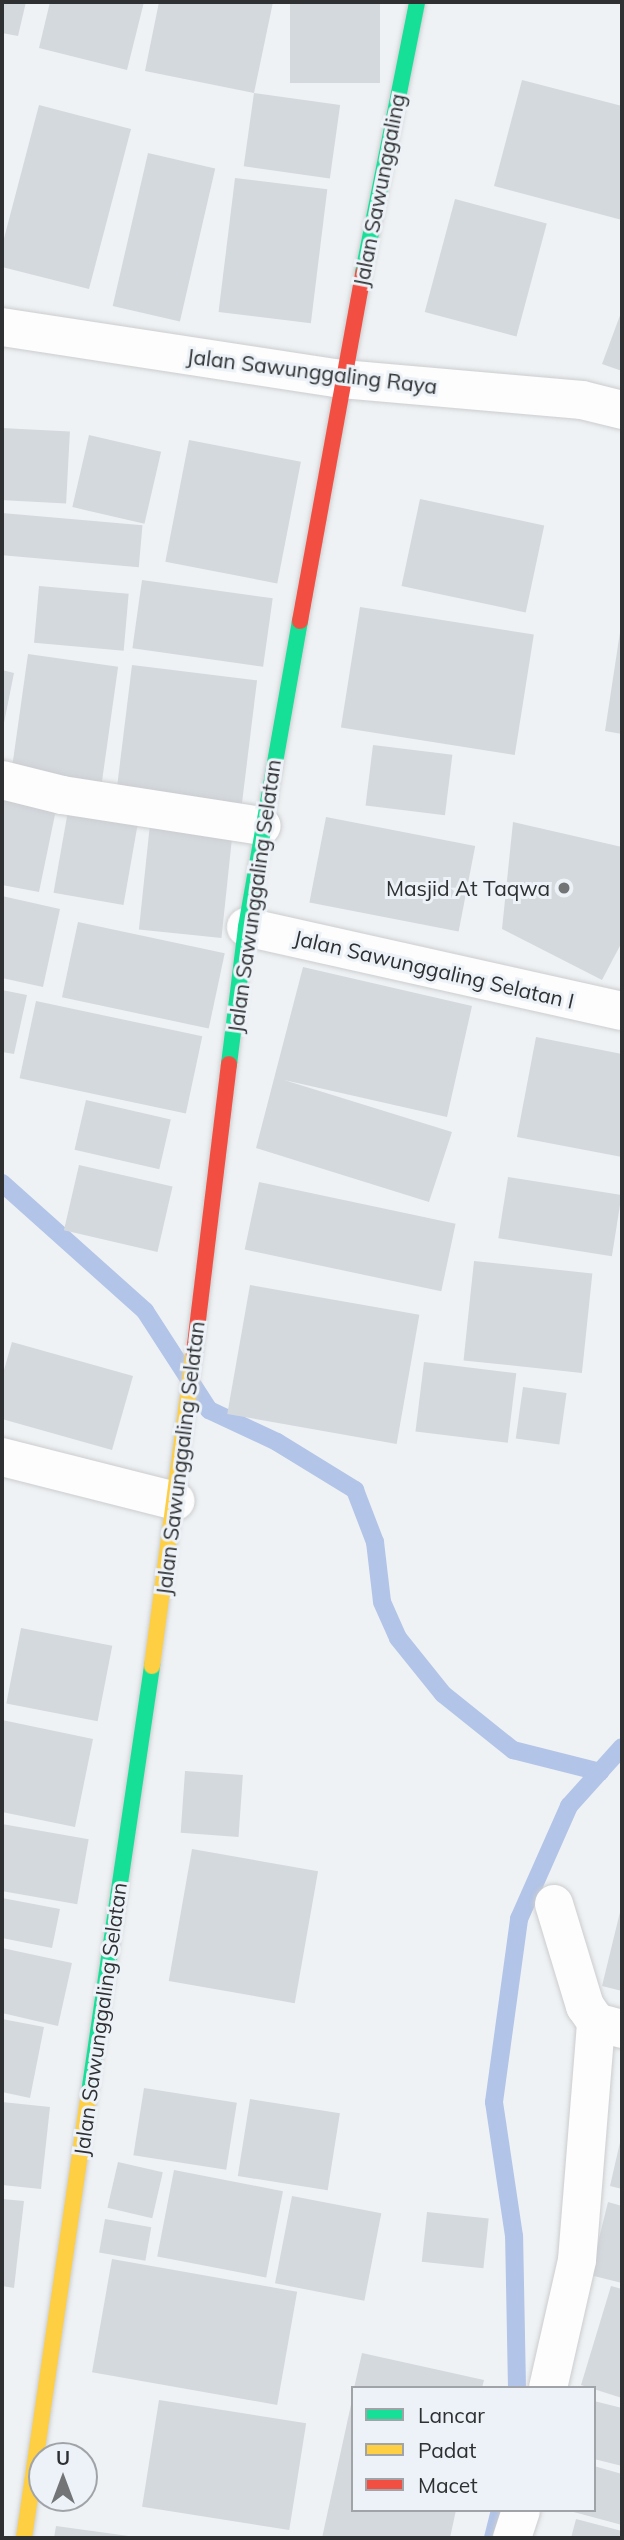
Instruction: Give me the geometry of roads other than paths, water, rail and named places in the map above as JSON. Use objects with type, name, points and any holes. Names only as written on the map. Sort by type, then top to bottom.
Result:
[{"type":"street","name":"Jalan Sawunggaling","points":[[342,379],[416,2]]},
{"type":"street","name":"Jalan Sawunggaling Raya","points":[[2,327],[342,379],[582,400],[622,410]]},
{"type":"street","name":"Jalan Sawunggaling Selatan","points":[[24,2538],[176,1502],[246,927],[342,379]]},
{"type":"street","points":[[2,780],[62,795],[262,826]]},
{"type":"street","name":"Jalan Sawunggaling Selatan I","points":[[246,927],[622,1011]]},
{"type":"street","points":[[2,1457],[176,1502]]},
{"type":"street","points":[[548,2386],[576,2260],[609,2025],[585,2006],[554,1905]]},
{"type":"street","points":[[512,2538],[520,2512]]},
{"type":"waterway","points":[[2,1183],[145,1311],[209,1410],[277,1442],[355,1490],[375,1542],[382,1602],[398,1638],[443,1694],[513,1750],[600,1772]]},
{"type":"waterway","points":[[517,2386],[514,2236],[494,2102],[519,1919],[569,1806],[622,1747]]},
{"type":"waterway","points":[[493,2538],[500,2512]]},
{"type":"place","name":"Masjid At Taqwa","points":[[564,888]]}]
